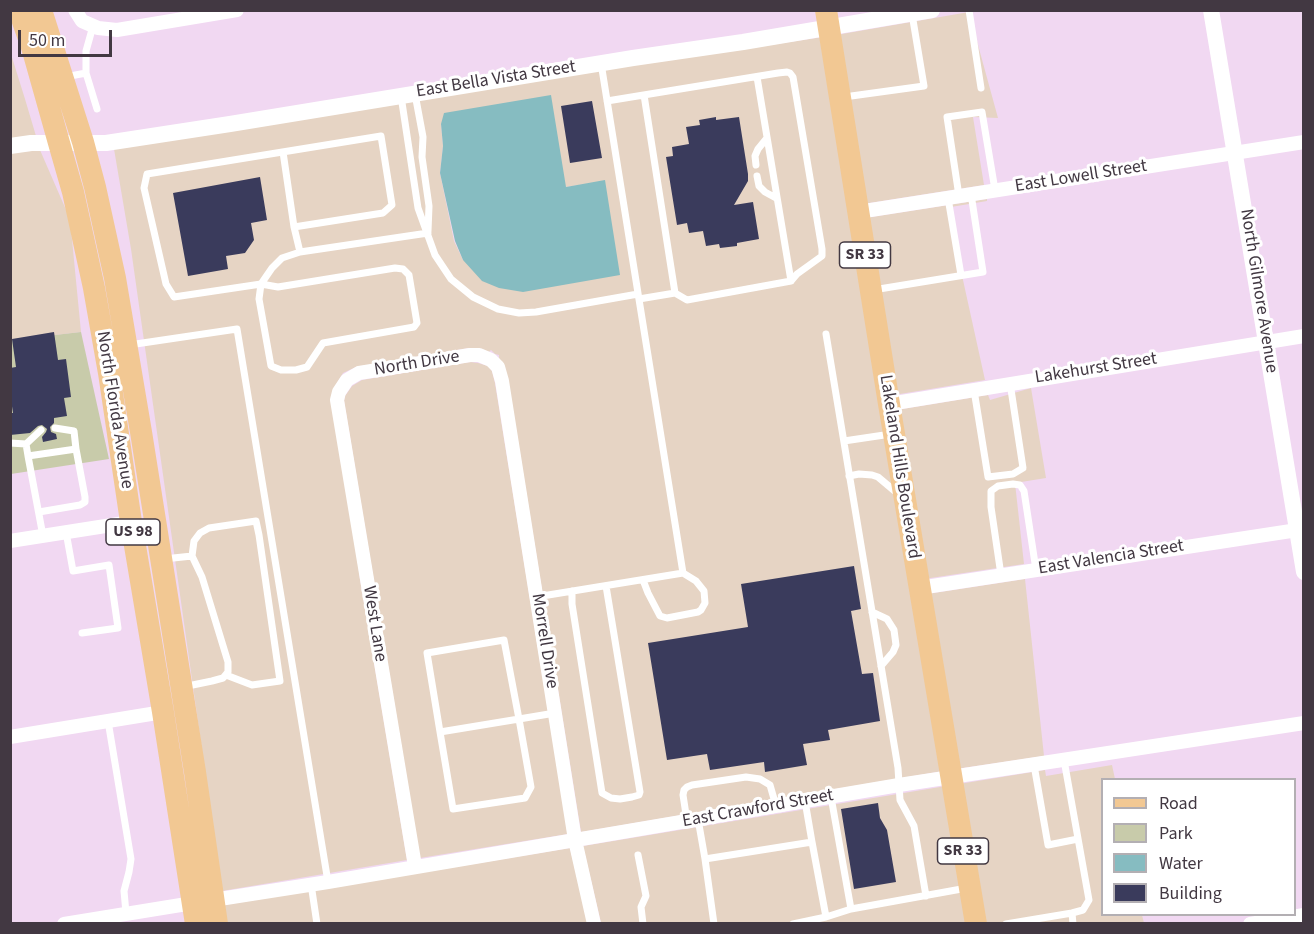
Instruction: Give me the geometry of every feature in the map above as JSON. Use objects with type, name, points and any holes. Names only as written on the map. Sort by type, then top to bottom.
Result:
[{"type":"main road","name":"North Florida Avenue","points":[[19,10],[32,47],[73,192],[94,288],[165,723],[201,909],[217,924]]},
{"type":"main road","name":"North Florida Avenue","points":[[41,10],[95,187],[126,345],[181,687],[201,909]]},
{"type":"main road","name":"Lakeland Hills Boulevard","points":[[827,20],[976,924]]},
{"type":"main road","points":[[131,522],[137,522],[143,527],[160,621],[175,653]]},
{"type":"main road","points":[[201,909],[205,924]]},
{"type":"street","points":[[75,10],[82,21],[95,27],[117,30],[237,10]]},
{"type":"street","name":"North Gilmore Avenue","points":[[1211,10],[1300,530],[1304,572]]},
{"type":"street","name":"East Bella Vista Street","points":[[10,146],[31,143],[106,143],[601,63],[827,20],[925,12]]},
{"type":"street","name":"East Lowell Street","points":[[858,212],[1304,142]]},
{"type":"street","name":"Lakehurst Street","points":[[889,404],[1304,336]]},
{"type":"street","name":"North Drive","points":[[345,383],[359,373],[470,355],[479,355],[491,360]]},
{"type":"street","name":"Morrell Drive","points":[[491,360],[498,367],[502,381],[575,840],[594,924]]},
{"type":"street","name":"West Lane","points":[[345,383],[339,392],[338,400],[415,866]]},
{"type":"street","points":[[10,542],[131,522]]},
{"type":"street","name":"East Valencia Street","points":[[919,588],[1300,530]]},
{"type":"street","points":[[10,737],[108,721],[165,723]]},
{"type":"street","name":"East Crawford Street","points":[[64,924],[126,914],[201,909],[311,885],[415,866],[899,785],[1304,723]]},
{"type":"street","points":[[1250,924],[1304,915]]},
{"type":"lane","points":[[969,10],[981,88]]},
{"type":"lane","points":[[839,98],[924,86],[925,12]]},
{"type":"lane","points":[[95,27],[86,51],[86,73],[97,109]]},
{"type":"lane","points":[[601,63],[682,573]]},
{"type":"lane","points":[[63,77],[86,73]]},
{"type":"lane","points":[[408,95],[409,147],[418,208],[435,255],[451,279],[473,297],[498,309],[519,313],[536,312],[675,293],[687,300],[790,281],[822,256],[793,77],[790,73],[607,101]]},
{"type":"lane","points":[[757,77],[790,281]]},
{"type":"lane","points":[[408,95],[423,137],[422,157],[429,206],[428,233]]},
{"type":"lane","points":[[644,95],[675,293]]},
{"type":"lane","points":[[870,290],[983,272],[960,196],[947,117],[982,112],[995,190]]},
{"type":"lane","points":[[294,227],[383,213],[392,205],[381,136],[147,174],[144,188],[166,284],[174,297],[261,284],[278,287],[395,268],[403,269],[409,275],[417,323],[414,327],[323,343],[307,367],[281,370],[271,366],[259,299],[261,284],[282,258],[300,252],[428,233]]},
{"type":"lane","points":[[756,165],[755,156],[758,148],[767,138]]},
{"type":"lane","points":[[409,147],[422,144]]},
{"type":"lane","points":[[283,152],[300,252]]},
{"type":"lane","points":[[757,176],[759,186],[776,198]]},
{"type":"lane","points":[[960,196],[961,276]]},
{"type":"lane","points":[[126,345],[237,329],[328,882]]},
{"type":"lane","points":[[826,334],[898,768],[900,800],[914,826],[926,896]]},
{"type":"lane","points":[[974,390],[988,477],[1013,474],[1023,468],[1010,384]]},
{"type":"lane","points":[[39,512],[80,505],[85,502],[74,431],[55,428]]},
{"type":"lane","points":[[10,443],[26,444],[41,430]]},
{"type":"lane","points":[[844,441],[894,433]]},
{"type":"lane","points":[[26,444],[43,536]]},
{"type":"lane","points":[[28,456],[76,449]]},
{"type":"lane","points":[[849,476],[859,474],[878,477],[905,499]]},
{"type":"lane","points":[[1001,575],[991,507],[991,490],[998,486],[1020,485],[1024,491],[1036,570]]},
{"type":"lane","points":[[181,687],[223,678],[228,672],[228,662],[202,577],[192,556],[194,542],[209,528],[256,521],[280,681],[252,685],[226,675]]},
{"type":"lane","points":[[66,532],[73,571],[109,565],[118,628],[82,633]]},
{"type":"lane","points":[[160,560],[192,556]]},
{"type":"lane","points":[[537,597],[682,573],[696,581],[704,591],[705,603],[698,612],[667,618],[660,615],[643,580]]},
{"type":"lane","points":[[572,591],[572,604],[602,793],[611,798],[632,797],[639,795],[640,792],[606,586]]},
{"type":"lane","points":[[872,612],[887,619],[894,630],[896,645],[881,666]]},
{"type":"lane","points":[[504,640],[531,787],[525,798],[453,810],[440,732],[427,652],[504,640]]},
{"type":"lane","points":[[440,732],[555,713]]},
{"type":"lane","points":[[108,721],[131,859],[124,891],[126,914]]},
{"type":"lane","points":[[1006,924],[1083,910],[1089,900],[1064,760]]},
{"type":"lane","points":[[1034,765],[1048,845],[1078,839]]},
{"type":"lane","points":[[714,924],[705,859],[683,795],[684,790],[692,785],[746,777],[760,779],[770,785],[776,806]]},
{"type":"lane","points":[[831,797],[851,909]]},
{"type":"lane","points":[[805,801],[826,917]]},
{"type":"lane","points":[[705,859],[812,842]]},
{"type":"lane","points":[[638,855],[646,896],[641,908],[643,924]]},
{"type":"lane","points":[[311,885],[317,924]]},
{"type":"lane","points":[[793,924],[851,909],[969,887]]},
{"type":"lane","points":[[1072,913],[1073,924]]},
{"type":"shaded area","points":[[969,12],[998,118],[973,117],[984,185],[863,204],[836,35]]},
{"type":"shaded area","points":[[823,37],[943,771],[581,832],[508,379],[499,355],[491,350],[489,352],[479,348],[469,348],[356,367],[343,373],[334,388],[360,579],[407,860],[222,891],[131,249],[114,149],[634,65]],"holes":[[[441,124],[566,187],[605,181],[463,260],[454,241],[440,173],[443,146]]]},
{"type":"shaded area","points":[[10,51],[25,99],[36,136],[11,139]]},
{"type":"shaded area","points":[[40,150],[70,219],[81,332],[11,340],[10,153]]},
{"type":"shaded area","points":[[987,199],[987,201],[951,207],[963,280],[985,380],[894,395],[865,218]]},
{"type":"shaded area","points":[[470,362],[488,366],[495,383],[568,834],[420,858],[344,401],[352,386],[362,380]]},
{"type":"shaded area","points":[[1031,388],[1046,478],[1015,483],[1024,564],[924,579],[896,410],[988,395],[990,400]]},
{"type":"shaded area","points":[[1025,579],[1044,756],[956,769],[927,594]]},
{"type":"shaded area","points":[[1112,765],[1115,778],[1101,778],[1101,916],[1142,916],[1144,923],[982,923],[959,784],[1045,770],[1046,776]]},
{"type":"shaded area","points":[[946,786],[969,923],[601,923],[583,846]]},
{"type":"shaded area","points":[[570,848],[588,923],[226,923],[224,905]]},
{"type":"green space","points":[[81,332],[109,459],[11,474],[11,340]]},
{"type":"water","points":[[551,95],[566,187],[605,180],[620,275],[523,292],[499,288],[482,281],[463,260],[455,241],[440,173],[443,146],[441,124],[444,113]]},
{"type":"building","points":[[592,101],[602,158],[570,163],[561,106]]},
{"type":"building","points":[[716,117],[716,120],[739,117],[748,181],[734,205],[753,202],[759,239],[737,243],[737,246],[720,248],[719,244],[706,246],[703,231],[689,233],[687,223],[677,225],[666,157],[673,156],[672,147],[689,144],[686,127],[700,125],[699,120]]},
{"type":"building","points":[[260,177],[267,220],[251,223],[254,240],[245,253],[226,256],[228,269],[188,276],[173,193]]},
{"type":"building","points":[[54,332],[58,360],[66,359],[71,397],[64,398],[67,416],[54,418],[54,423],[50,427],[57,439],[43,442],[42,437],[47,429],[42,425],[30,433],[10,435],[10,413],[13,413],[10,368],[16,367],[12,339]]},
{"type":"building","points":[[854,566],[861,609],[851,611],[862,674],[873,673],[880,721],[828,730],[830,740],[803,744],[807,765],[765,772],[764,762],[710,770],[707,754],[667,760],[648,643],[748,627],[741,584]]},
{"type":"building","points":[[878,803],[880,818],[887,830],[896,882],[854,889],[841,809]]}]
